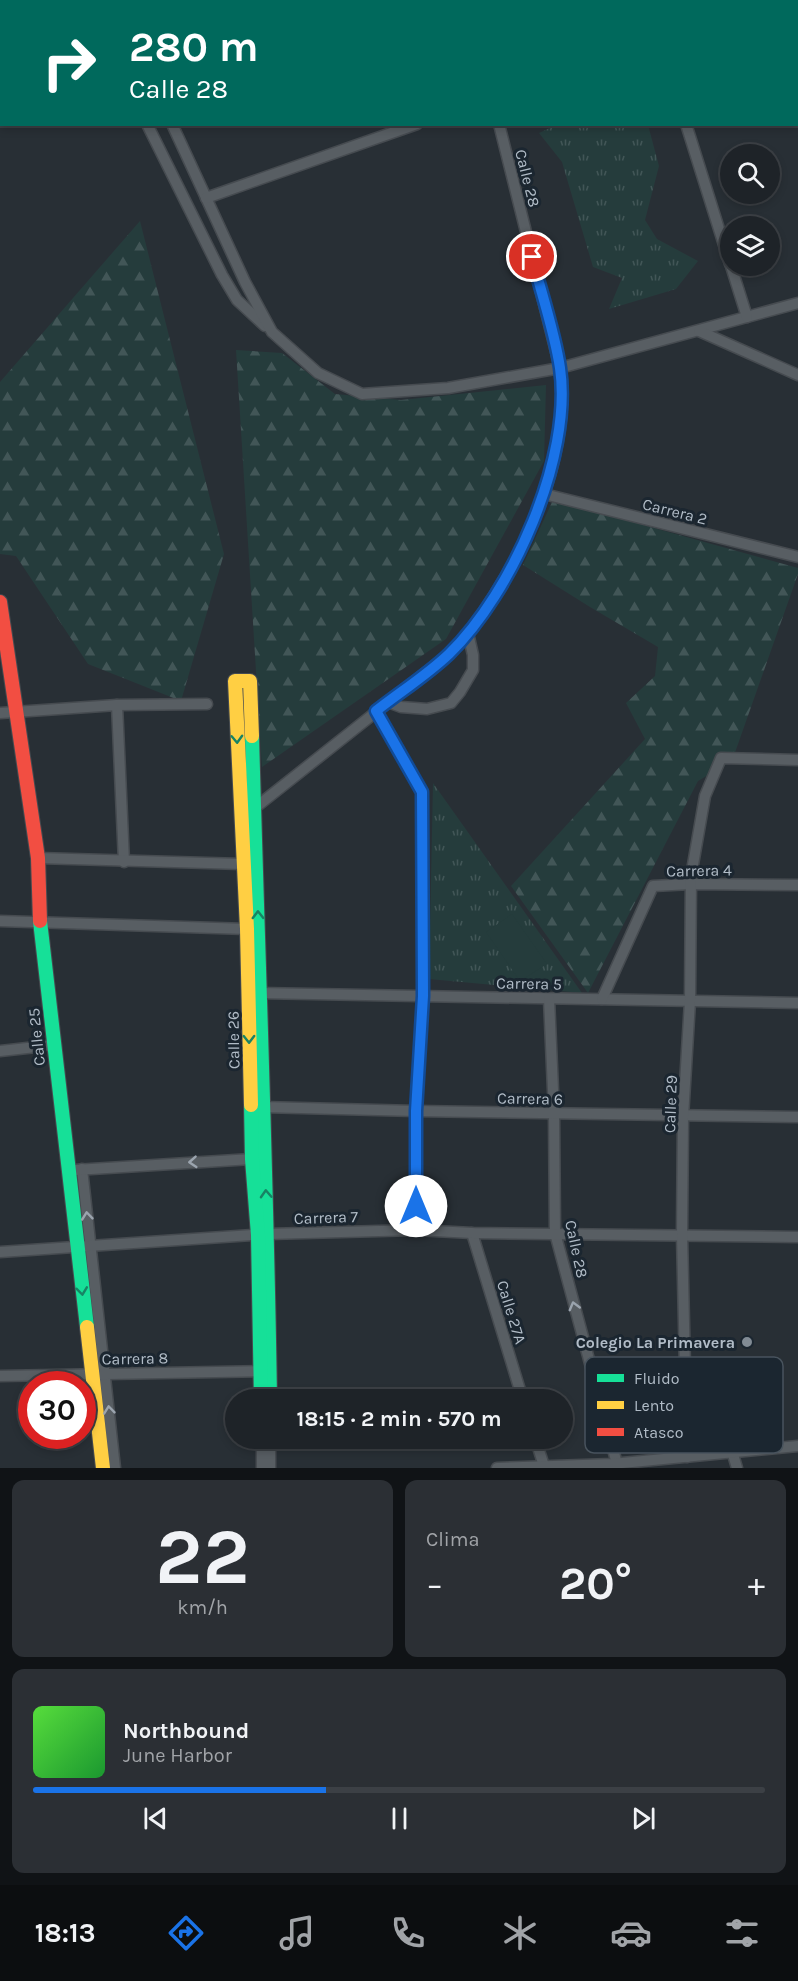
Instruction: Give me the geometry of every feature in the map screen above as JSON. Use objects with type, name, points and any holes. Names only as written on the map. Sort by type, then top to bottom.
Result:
[{"type":"street","points":[[148,126],[222,275],[237,300],[318,373],[362,394],[448,388],[560,368],[798,303]]},
{"type":"street","points":[[172,126],[245,282],[272,332]]},
{"type":"street","points":[[206,198],[411,126]]},
{"type":"street","name":"Calle 28","points":[[240,820],[448,655],[468,633],[501,584],[525,539],[544,494],[555,453],[562,405],[560,368],[500,126]]},
{"type":"street","points":[[687,126],[720,231]]},
{"type":"street","points":[[734,276],[747,317]]},
{"type":"street","points":[[699,331],[798,375]]},
{"type":"street","name":"Carrera 2","points":[[544,494],[798,557]]},
{"type":"street","name":"Calle 25","points":[[0,602],[38,858],[40,922],[54,1045],[75,1170],[98,1373],[103,1468]]},
{"type":"street","points":[[388,702],[401,707],[428,709],[451,703],[473,670],[473,655],[468,633]]},
{"type":"street","name":"Calle 26","points":[[263,1234],[252,1159],[247,929],[242,864],[235,681],[250,681],[255,808],[262,1107],[265,1371],[263,1389]]},
{"type":"street","points":[[0,713],[117,705],[207,704]]},
{"type":"street","points":[[117,705],[124,862]]},
{"type":"street","points":[[376,711],[422,792],[423,996],[416,1111],[416,1230]]},
{"type":"street","name":"Calle 29","points":[[685,1357],[682,1235],[683,1117],[690,1001],[691,884],[696,842],[705,796],[721,758],[798,760]]},
{"type":"street","points":[[38,858],[242,864]]},
{"type":"street","name":"Carrera 4","points":[[602,999],[653,886],[798,885]]},
{"type":"street","points":[[0,921],[247,929]]},
{"type":"street","name":"Carrera 5","points":[[259,993],[798,1003]]},
{"type":"street","name":"Calle 28","points":[[549,999],[554,1113],[555,1233],[588,1357]]},
{"type":"street","points":[[0,1051],[54,1045]]},
{"type":"street","name":"Carrera 6","points":[[262,1107],[798,1118]]},
{"type":"street","points":[[75,1170],[252,1159]]},
{"type":"street","name":"Carrera 7","points":[[0,1252],[263,1234],[416,1230],[472,1233],[798,1237]]},
{"type":"street","name":"Calle 27A","points":[[472,1233],[520,1389]]},
{"type":"street","name":"Calle 26","points":[[265,1371],[268,1389]]},
{"type":"street","name":"Carrera 8","points":[[0,1376],[265,1371]]},
{"type":"street","name":"Calle 25","points":[[98,1373],[115,1468]]},
{"type":"street","points":[[783,1447],[798,1446]]},
{"type":"street","points":[[262,1449],[262,1468]]},
{"type":"street","points":[[270,1449],[270,1468]]},
{"type":"street","points":[[539,1449],[544,1466]]},
{"type":"street","name":"Calle 28","points":[[614,1453],[617,1464]]},
{"type":"street","name":"Calle 29","points":[[687,1453],[687,1457]]},
{"type":"street","points":[[497,1468],[617,1464],[717,1453]]},
{"type":"street","points":[[733,1453],[737,1468]]},
{"type":"green space","points":[[554,126],[648,126],[659,166],[645,220],[657,239],[698,261],[676,289],[609,309],[622,278],[593,267],[562,162],[539,133]]},
{"type":"green space","points":[[140,221],[224,554],[181,701],[88,664],[16,556],[0,554],[0,382]]},
{"type":"green space","points":[[236,350],[282,353],[335,394],[401,400],[546,385],[544,461],[446,639],[262,767]]},
{"type":"green space","points":[[553,500],[798,568],[798,574],[732,761],[698,781],[588,993],[511,886],[645,739],[626,703],[655,676],[658,647],[523,565]]},
{"type":"green space","points":[[433,783],[582,993],[429,979]]},
{"type":"green space","points":[[512,914],[547,964],[520,981],[486,932]]},
{"type":"traffic: fast","points":[[252,736],[270,1389]]},
{"type":"traffic: fast","points":[[40,921],[87,1327]]},
{"type":"traffic: fast","points":[[251,1105],[252,1159],[258,1235],[261,1389]]},
{"type":"traffic: slow","points":[[251,1105],[247,929],[235,681],[250,681],[252,736]]},
{"type":"traffic: slow","points":[[87,1327],[103,1468]]},
{"type":"traffic: jam","points":[[0,602],[38,858],[40,921]]},
{"type":"place","name":"Colegio La Primavera","points":[[747,1342]]},
{"type":"route","points":[[416,1206],[416,1111],[423,996],[422,792],[376,711],[448,655],[474,626],[501,584],[525,539],[544,494],[555,453],[562,405],[560,368],[532,257]]}]
